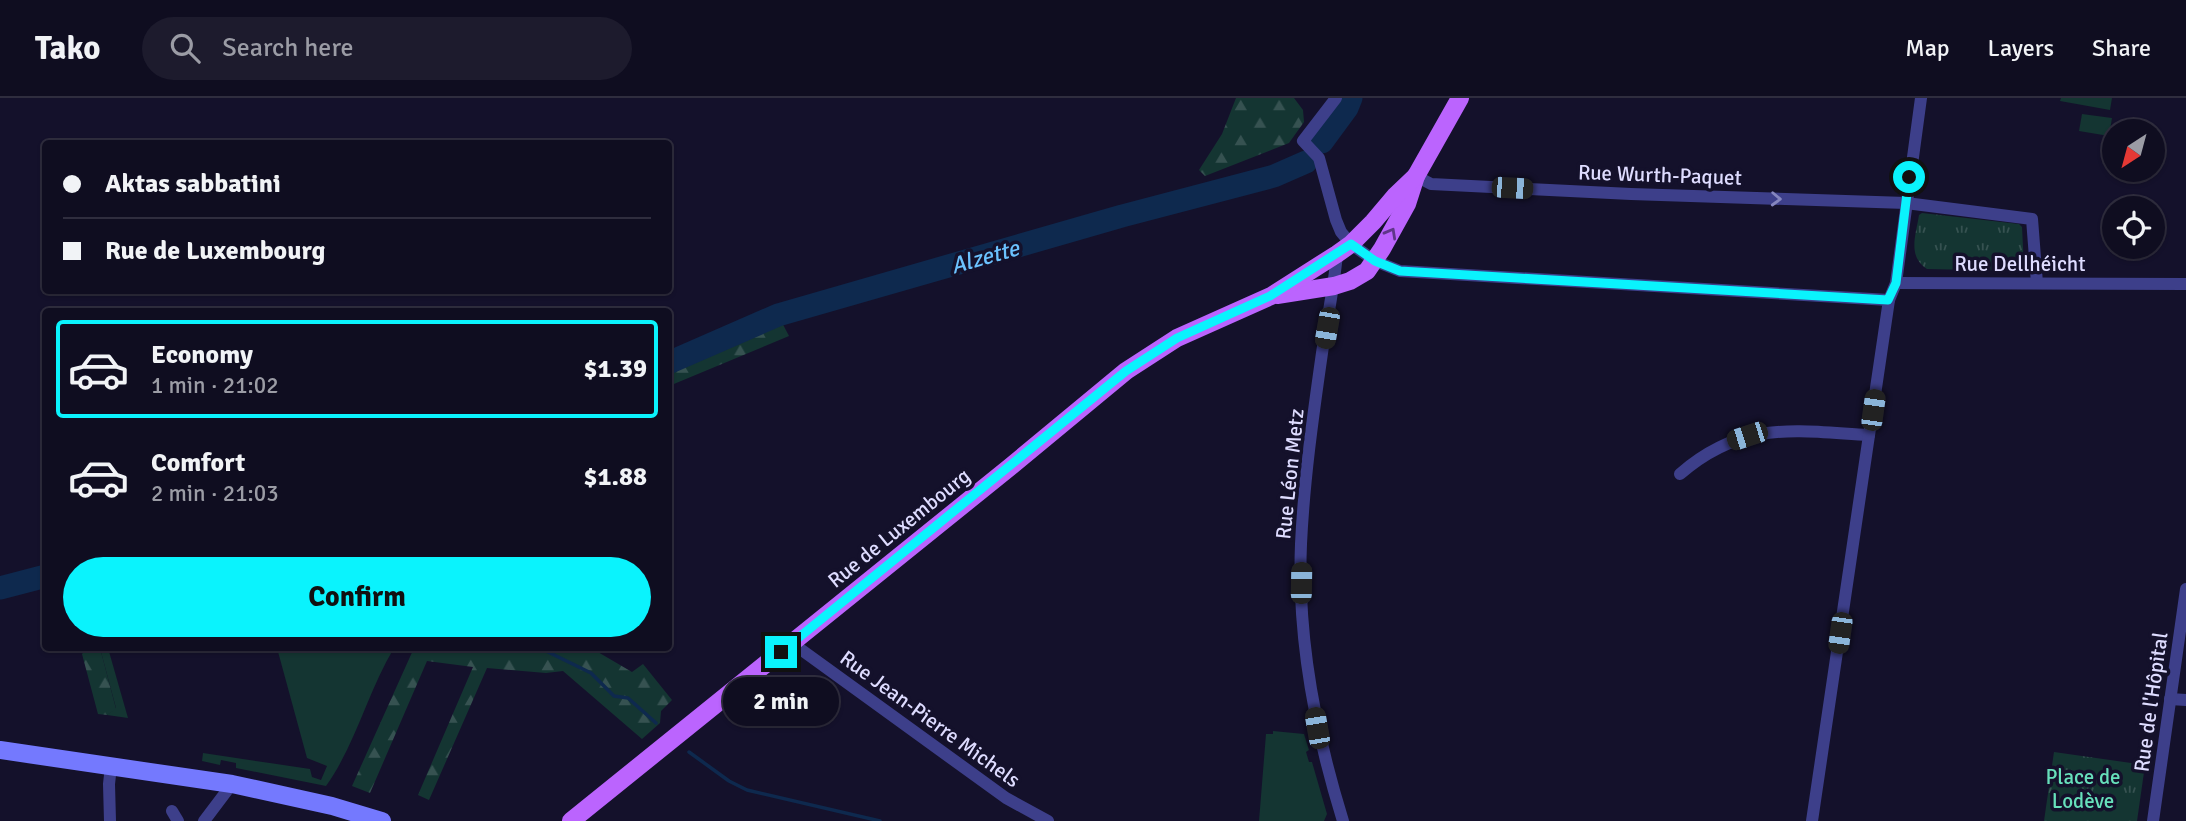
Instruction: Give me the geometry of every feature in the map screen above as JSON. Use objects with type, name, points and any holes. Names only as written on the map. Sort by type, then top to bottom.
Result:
[{"type":"main road","points":[[1270,296],[1334,286],[1359,277],[1375,261],[1407,204],[1416,176],[1460,98]]},
{"type":"main road","points":[[1270,296],[1344,249],[1416,176]]},
{"type":"main road","name":"Rue de Luxembourg","points":[[571,821],[1126,371],[1177,338],[1270,296]]},
{"type":"main road","points":[[0,750],[232,784],[332,806],[382,821]]},
{"type":"main road","points":[[592,821],[600,797]]},
{"type":"street","points":[[1336,98],[1303,141],[1319,159],[1344,249],[1400,271],[1888,300]]},
{"type":"street","points":[[1812,821],[1888,300],[1896,283],[1921,98]]},
{"type":"street","name":"Rue Wurth-Paquet","points":[[1416,176],[1431,184],[1638,195],[1906,203],[2032,219],[2037,283]]},
{"type":"street","name":"Rue Léon Metz","points":[[1343,821],[1317,728],[1309,681],[1301,583],[1301,543],[1322,352],[1344,249]]},
{"type":"street","name":"Rue Dellhéicht","points":[[1896,283],[2186,284]]},
{"type":"street","points":[[1680,474],[1718,446],[1756,433],[1783,430],[1869,435]]},
{"type":"street","name":"Rue de l'Hôpital","points":[[2153,821],[2186,589]]},
{"type":"street","name":"Rue Jean-Pierre Michels","points":[[792,643],[1006,798],[1048,821]]},
{"type":"street","points":[[2170,699],[2186,700]]},
{"type":"street","points":[[110,821],[111,766]]},
{"type":"street","points":[[204,821],[232,784]]},
{"type":"green space","points":[[1236,98],[1294,98],[1303,110],[1304,122],[1289,143],[1205,176],[1199,170],[1222,134]]},
{"type":"green space","points":[[2061,98],[2112,98],[2110,110],[2060,101]]},
{"type":"green space","points":[[2082,114],[2112,118],[2102,119],[2102,135],[2079,131]]},
{"type":"green space","points":[[1922,213],[2019,224],[2022,227],[2024,268],[2022,271],[1927,269],[1917,258],[1914,245],[1919,215]]},
{"type":"green space","points":[[778,315],[789,336],[672,385],[672,354]]},
{"type":"green space","points":[[84,651],[101,651],[116,709],[107,715],[98,714],[82,654]]},
{"type":"green space","points":[[101,651],[109,651],[128,718],[107,715],[116,708]]},
{"type":"green space","points":[[278,651],[392,651],[346,753],[326,786],[236,768],[236,763],[221,760],[220,765],[202,761],[203,753],[310,769],[312,777],[321,780],[327,766],[307,758]]},
{"type":"green space","points":[[413,651],[596,651],[632,672],[643,664],[672,700],[661,711],[660,723],[642,739],[563,671],[546,673],[487,668],[429,800],[418,795],[473,667],[427,661],[370,793],[352,786]]},
{"type":"green space","points":[[1273,731],[1304,734],[1309,750],[1306,752],[1309,762],[1312,762],[1327,814],[1324,821],[1259,821],[1266,734],[1273,734]]},
{"type":"green space","name":"Place de Lodève","points":[[2054,752],[2145,765],[2137,821],[2044,821]]},
{"type":"waterway","name":"Alzette","points":[[1322,142],[1347,108],[1351,98]]},
{"type":"waterway","name":"Alzette","points":[[672,361],[778,315],[1122,216],[1274,176],[1306,162]]},
{"type":"waterway","name":"Alzette","points":[[0,588],[42,577]]},
{"type":"waterway","points":[[546,651],[591,673],[614,696],[628,698],[656,723]]},
{"type":"waterway","points":[[689,752],[729,781],[747,790],[880,821]]},
{"type":"route","points":[[781,652],[1126,371],[1177,338],[1270,296],[1351,244],[1375,261],[1400,271],[1888,300],[1896,283],[1909,177]]}]
